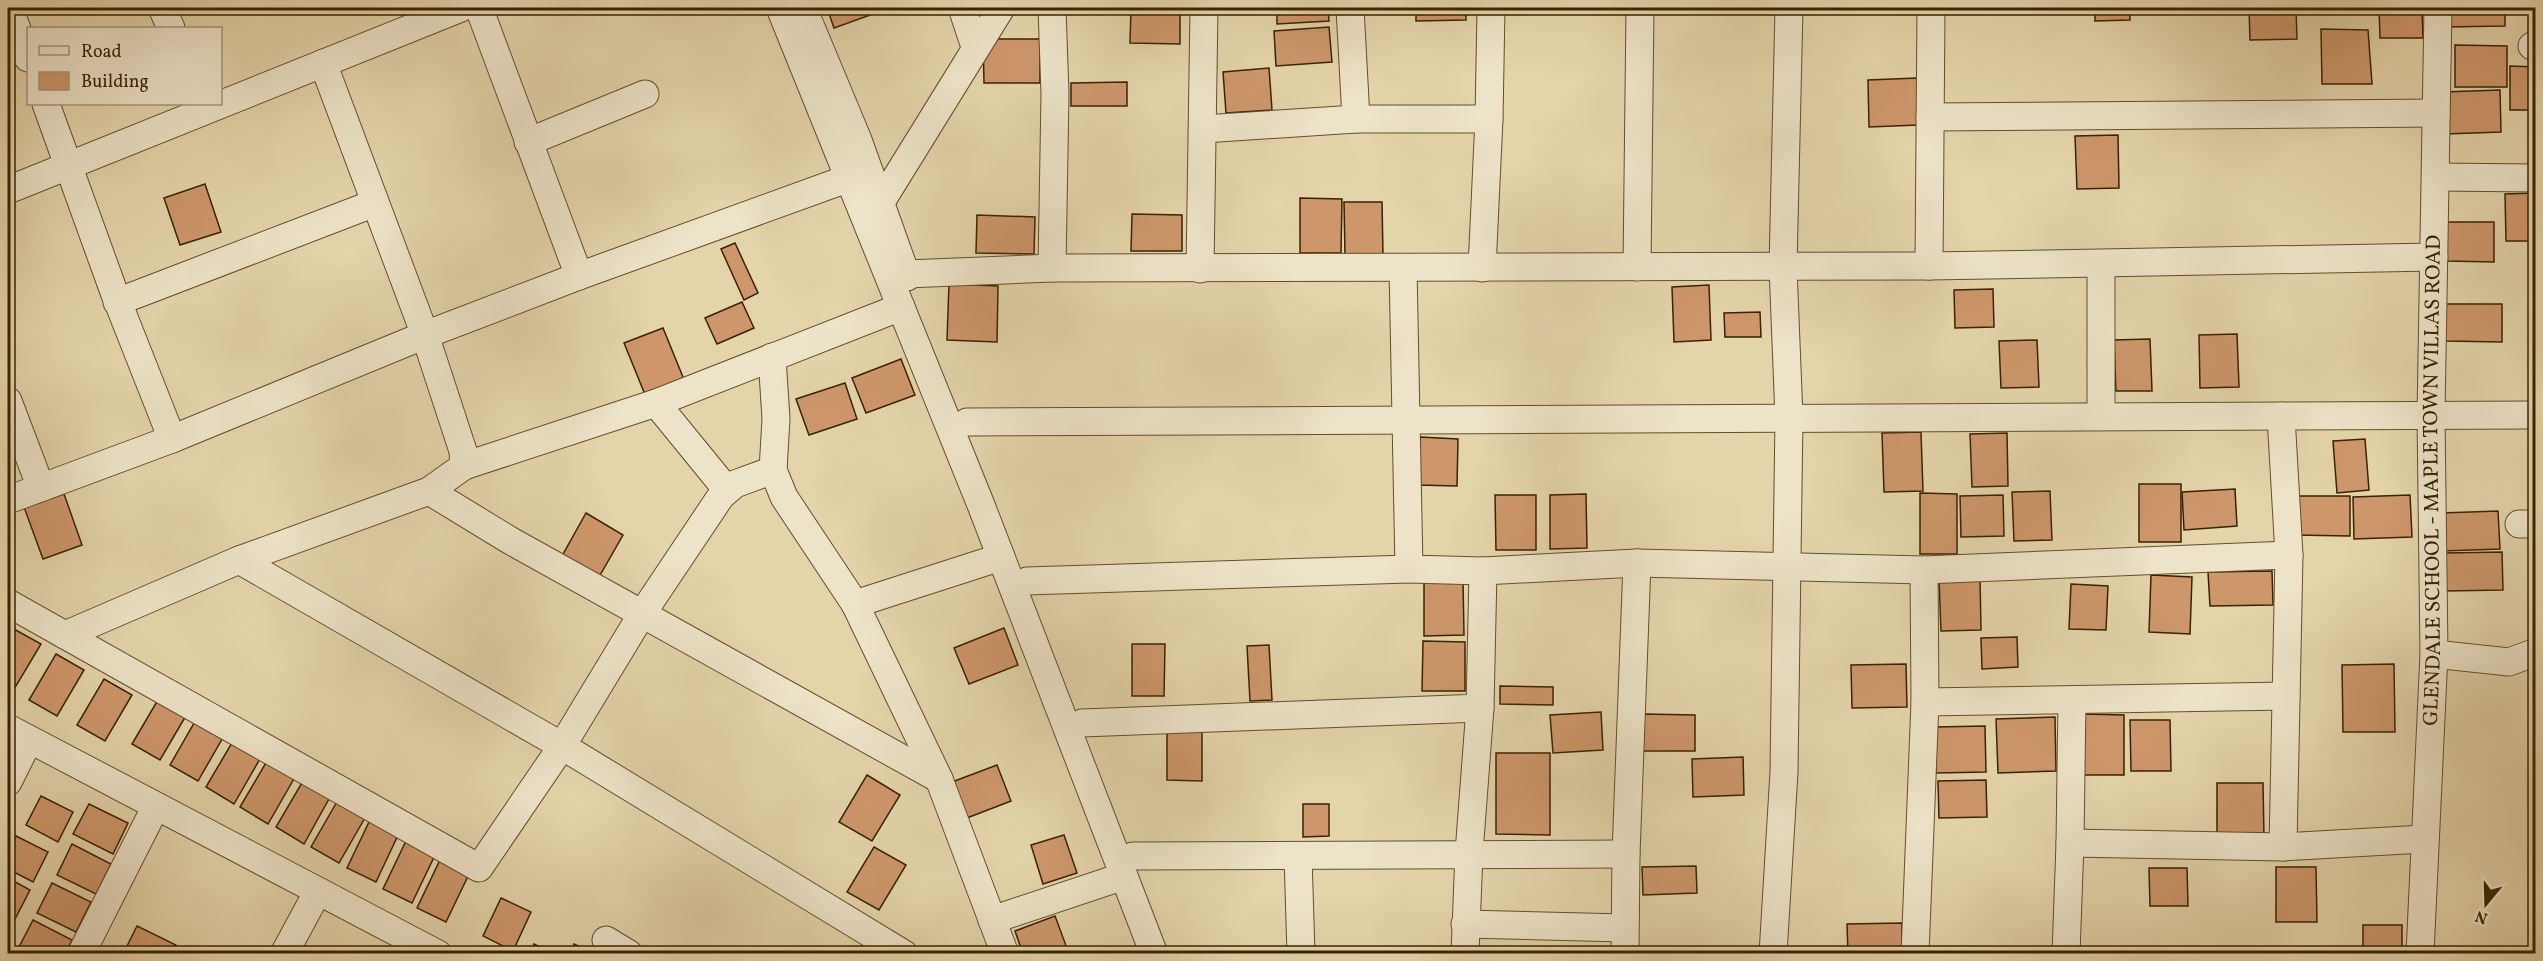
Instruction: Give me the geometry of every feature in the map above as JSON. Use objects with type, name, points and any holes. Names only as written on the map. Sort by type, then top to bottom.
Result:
[{"type":"street","points":[[9,8],[27,55]]},
{"type":"street","points":[[162,8],[171,27]]},
{"type":"street","points":[[222,99],[323,63],[461,8]]},
{"type":"street","points":[[479,8],[579,276]]},
{"type":"street","points":[[780,8],[871,206],[906,274],[967,422],[1082,723],[1129,866],[1154,954]]},
{"type":"street","points":[[803,8],[858,140],[858,175]]},
{"type":"street","points":[[962,8],[975,47]]},
{"type":"street","points":[[1001,8],[871,206],[900,307],[1129,866],[1172,954]]},
{"type":"street","points":[[1052,8],[1055,94],[1052,268]]},
{"type":"street","points":[[1200,269],[1204,8]]},
{"type":"street","points":[[1350,8],[1356,119]]},
{"type":"street","points":[[1482,268],[1489,119],[1491,8]]},
{"type":"street","points":[[1636,267],[1640,8]]},
{"type":"street","points":[[1773,954],[1784,772],[1789,418],[1783,267],[1788,8]]},
{"type":"street","points":[[1929,266],[1932,8]]},
{"type":"street","name":"GLENDALE SCHOOL - MAPLE TOWN VILLAS ROAD","points":[[2421,954],[2424,838],[2434,654],[2431,415],[2438,8]]},
{"type":"street","points":[[323,63],[425,335],[463,451],[464,466]]},
{"type":"street","points":[[528,142],[645,94]]},
{"type":"street","points":[[46,105],[70,165],[117,302],[172,439]]},
{"type":"street","points":[[8,190],[201,107]]},
{"type":"street","points":[[1930,117],[2436,113]]},
{"type":"street","points":[[1203,129],[1356,119],[1489,119]]},
{"type":"street","points":[[8,500],[172,439],[425,335],[579,276],[858,175]]},
{"type":"street","points":[[2436,177],[2535,178]]},
{"type":"street","points":[[117,302],[375,203]]},
{"type":"street","points":[[906,274],[1052,268],[1929,266],[2434,257]]},
{"type":"street","points":[[2101,264],[2102,417]]},
{"type":"street","points":[[1403,268],[1409,569]]},
{"type":"street","points":[[65,635],[238,560],[429,491],[464,466],[656,403],[900,307]]},
{"type":"street","points":[[772,357],[776,419],[773,470],[784,497],[855,604],[939,779],[1005,954]]},
{"type":"street","points":[[8,401],[41,488]]},
{"type":"street","points":[[656,403],[727,490]]},
{"type":"street","points":[[967,422],[2535,415]]},
{"type":"street","points":[[2281,416],[2289,555],[2283,846]]},
{"type":"street","points":[[8,603],[479,867],[562,746],[642,614],[720,496],[735,483],[773,470]]},
{"type":"street","points":[[429,491],[511,541],[939,779]]},
{"type":"street","points":[[1027,581],[1409,569],[1483,572],[1637,563],[1924,570],[2289,555]]},
{"type":"street","points":[[855,604],[1001,557]]},
{"type":"street","points":[[238,560],[562,746],[904,954]]},
{"type":"street","points":[[1465,924],[1624,941],[1637,563]]},
{"type":"street","points":[[1915,954],[1925,702],[1924,570]]},
{"type":"street","points":[[1465,954],[1469,853],[1480,708],[1483,572]]},
{"type":"street","points":[[2509,662],[2535,652]]},
{"type":"street","points":[[2434,654],[2509,662],[2535,671]]},
{"type":"street","points":[[1925,702],[2286,696]]},
{"type":"street","points":[[2066,954],[2072,700]]},
{"type":"street","points":[[1082,723],[1480,708]]},
{"type":"street","points":[[8,782],[18,734],[438,954]]},
{"type":"street","points":[[81,954],[156,806]]},
{"type":"street","points":[[2070,843],[2283,846],[2424,838]]},
{"type":"street","points":[[992,920],[1129,866],[1298,856],[1469,853],[1626,854]]},
{"type":"street","points":[[1298,856],[1301,954]]},
{"type":"street","points":[[285,954],[318,891]]},
{"type":"building","points":[[827,8],[887,8],[887,9],[834,28]]},
{"type":"building","points":[[1131,8],[1180,8],[1180,44],[1130,43]]},
{"type":"building","points":[[1277,8],[1328,8],[1329,21],[1277,24]]},
{"type":"building","points":[[1365,8],[1413,8],[1413,11],[1365,12]]},
{"type":"building","points":[[1416,8],[1466,8],[1466,20],[1416,21]]},
{"type":"building","points":[[2095,8],[2130,8],[2130,20],[2095,21]]},
{"type":"building","points":[[2249,8],[2296,8],[2297,39],[2250,40]]},
{"type":"building","points":[[2379,8],[2422,8],[2423,38],[2380,38]]},
{"type":"building","points":[[2445,8],[2505,8],[2505,26],[2445,27]]},
{"type":"building","points":[[1329,27],[1332,62],[1276,66],[1274,31]]},
{"type":"building","points":[[2321,29],[2368,30],[2372,84],[2322,84]]},
{"type":"building","points":[[983,39],[1040,39],[1040,83],[984,83]]},
{"type":"building","points":[[2455,45],[2507,46],[2507,87],[2455,87]]},
{"type":"building","points":[[2510,66],[2536,67],[2536,110],[2510,110]]},
{"type":"building","points":[[1269,68],[1272,110],[1226,113],[1223,72]]},
{"type":"building","points":[[1917,78],[1918,125],[1869,127],[1868,80]]},
{"type":"building","points":[[1127,82],[1127,106],[1071,106],[1071,83]]},
{"type":"building","points":[[2500,90],[2501,132],[2445,134],[2443,92]]},
{"type":"building","points":[[2118,135],[2119,188],[2077,189],[2075,136]]},
{"type":"building","points":[[205,184],[221,232],[180,245],[164,198]]},
{"type":"building","points":[[2536,193],[2536,241],[2506,241],[2505,194]]},
{"type":"building","points":[[1300,198],[1342,199],[1341,253],[1300,253]]},
{"type":"building","points":[[1344,202],[1382,202],[1383,255],[1345,255]]},
{"type":"building","points":[[1132,214],[1182,215],[1182,251],[1131,251]]},
{"type":"building","points":[[977,215],[1035,217],[1034,254],[976,253]]},
{"type":"building","points":[[2447,222],[2494,222],[2494,262],[2447,261]]},
{"type":"building","points":[[735,243],[758,293],[744,300],[721,249]]},
{"type":"building","points":[[949,284],[998,286],[997,342],[947,340]]},
{"type":"building","points":[[1709,285],[1711,340],[1674,342],[1672,287]]},
{"type":"building","points":[[1993,289],[1994,327],[1955,328],[1954,290]]},
{"type":"building","points":[[742,302],[754,328],[717,344],[705,318]]},
{"type":"building","points":[[2445,304],[2502,304],[2502,342],[2445,341]]},
{"type":"building","points":[[1760,312],[1761,337],[1725,337],[1724,313]]},
{"type":"building","points":[[663,328],[685,382],[646,397],[624,343]]},
{"type":"building","points":[[2237,334],[2239,387],[2200,388],[2199,335]]},
{"type":"building","points":[[2150,339],[2152,391],[2116,391],[2114,340]]},
{"type":"building","points":[[2037,340],[2039,387],[2001,388],[1999,341]]},
{"type":"building","points":[[901,359],[915,395],[866,413],[852,378]]},
{"type":"building","points":[[845,383],[857,419],[809,435],[796,399]]},
{"type":"building","points":[[1921,432],[1923,491],[1884,492],[1882,433]]},
{"type":"building","points":[[2007,433],[2008,486],[1972,487],[1970,434]]},
{"type":"building","points":[[1420,437],[1458,439],[1457,486],[1418,485]]},
{"type":"building","points":[[2365,439],[2369,490],[2337,493],[2333,441]]},
{"type":"building","points":[[2139,484],[2181,484],[2181,542],[2139,542]]},
{"type":"building","points":[[2235,489],[2237,526],[2184,530],[2182,492]]},
{"type":"building","points":[[2050,491],[2052,540],[2014,541],[2012,492]]},
{"type":"building","points":[[1920,493],[1957,494],[1957,554],[1920,554]]},
{"type":"building","points":[[64,494],[82,545],[43,559],[24,507]]},
{"type":"building","points":[[1586,494],[1587,548],[1550,549],[1550,495]]},
{"type":"building","points":[[1495,495],[1536,495],[1536,550],[1496,550]]},
{"type":"building","points":[[2003,495],[2004,536],[1961,537],[1960,496]]},
{"type":"building","points":[[2410,495],[2412,537],[2354,539],[2353,497]]},
{"type":"building","points":[[2294,496],[2350,496],[2350,536],[2294,535]]},
{"type":"building","points":[[2498,511],[2500,549],[2443,551],[2441,513]]},
{"type":"building","points":[[586,513],[623,535],[599,577],[562,556]]},
{"type":"building","points":[[2502,552],[2503,590],[2445,591],[2444,553]]},
{"type":"building","points":[[2272,571],[2273,605],[2210,606],[2208,572]]},
{"type":"building","points":[[2151,575],[2192,577],[2190,634],[2149,632]]},
{"type":"building","points":[[1980,578],[1981,630],[1941,631],[1939,579]]},
{"type":"building","points":[[1424,580],[1463,580],[1464,635],[1424,636]]},
{"type":"building","points":[[2071,584],[2108,586],[2106,630],[2069,629]]},
{"type":"building","points":[[12,628],[41,644],[13,691],[8,687],[8,636]]},
{"type":"building","points":[[1004,628],[1018,665],[969,684],[954,648]]},
{"type":"building","points":[[2017,637],[2018,667],[1982,669],[1981,638]]},
{"type":"building","points":[[1423,641],[1465,642],[1465,691],[1422,691]]},
{"type":"building","points":[[1132,644],[1165,644],[1164,696],[1132,696]]},
{"type":"building","points":[[1269,645],[1272,700],[1250,701],[1247,646]]},
{"type":"building","points":[[56,654],[84,670],[57,716],[29,700]]},
{"type":"building","points":[[1906,664],[1907,707],[1852,708],[1851,665]]},
{"type":"building","points":[[2394,664],[2395,732],[2343,732],[2342,665]]},
{"type":"building","points":[[104,679],[132,695],[105,741],[77,725]]},
{"type":"building","points":[[1500,686],[1553,687],[1553,705],[1500,704]]},
{"type":"building","points":[[159,698],[187,714],[160,760],[132,744]]},
{"type":"building","points":[[1601,712],[1603,750],[1553,753],[1550,715]]},
{"type":"building","points":[[1643,714],[1695,715],[1695,751],[1642,751]]},
{"type":"building","points":[[2084,714],[2124,715],[2124,775],[2084,775]]},
{"type":"building","points":[[2055,717],[2056,771],[1998,773],[1996,719]]},
{"type":"building","points":[[197,718],[225,734],[198,781],[170,765]]},
{"type":"building","points":[[2130,720],[2170,720],[2171,771],[2131,771]]},
{"type":"building","points":[[1985,726],[1986,772],[1936,773],[1935,727]]},
{"type":"building","points":[[1167,732],[1202,732],[1202,781],[1167,780]]},
{"type":"building","points":[[233,741],[261,757],[234,804],[206,787]]},
{"type":"building","points":[[1496,753],[1550,753],[1550,835],[1496,834]]},
{"type":"building","points":[[1743,757],[1744,795],[1693,797],[1692,759]]},
{"type":"building","points":[[267,761],[295,777],[268,824],[240,807]]},
{"type":"building","points":[[997,765],[1011,801],[959,821],[944,785]]},
{"type":"building","points":[[867,775],[900,795],[872,841],[839,822]]},
{"type":"building","points":[[1986,780],[1987,817],[1939,818],[1938,781]]},
{"type":"building","points":[[303,781],[330,797],[304,844],[276,827]]},
{"type":"building","points":[[2217,783],[2263,783],[2264,837],[2217,837]]},
{"type":"building","points":[[41,796],[73,812],[58,842],[26,825]]},
{"type":"building","points":[[338,800],[366,816],[339,863],[311,847]]},
{"type":"building","points":[[89,804],[128,823],[113,854],[73,834]]},
{"type":"building","points":[[1303,804],[1329,804],[1329,836],[1303,837]]},
{"type":"building","points":[[370,820],[399,833],[376,882],[347,868]]},
{"type":"building","points":[[1064,835],[1077,873],[1043,884],[1031,845]]},
{"type":"building","points":[[16,836],[48,852],[33,882],[8,869],[8,853]]},
{"type":"building","points":[[406,841],[435,855],[412,903],[383,889]]},
{"type":"building","points":[[72,844],[111,864],[96,894],[57,875]]},
{"type":"building","points":[[874,847],[906,865],[879,910],[847,892]]},
{"type":"building","points":[[440,860],[469,874],[446,922],[417,908]]},
{"type":"building","points":[[1696,866],[1697,893],[1643,895],[1642,867]]},
{"type":"building","points":[[2276,867],[2316,867],[2317,922],[2276,922]]},
{"type":"building","points":[[2149,868],[2187,868],[2188,906],[2150,906]]},
{"type":"building","points":[[8,878],[30,890],[15,919],[8,916]]},
{"type":"building","points":[[52,883],[91,902],[76,932],[37,913]]},
{"type":"building","points":[[501,898],[531,912],[513,951],[483,936]]},
{"type":"building","points":[[1055,916],[1068,951],[1061,954],[1023,954],[1015,931]]},
{"type":"building","points":[[33,920],[72,940],[65,954],[23,954],[17,951]]},
{"type":"building","points":[[1902,923],[1902,954],[1848,954],[1847,924]]},
{"type":"building","points":[[2363,925],[2402,925],[2402,954],[2363,954]]},
{"type":"building","points":[[137,926],[176,945],[172,954],[123,954]]},
{"type":"building","points":[[866,943],[878,950],[876,954],[860,954]]},
{"type":"building","points":[[534,944],[553,954],[530,954]]},
{"type":"building","points":[[574,944],[595,954],[570,954]]}]
